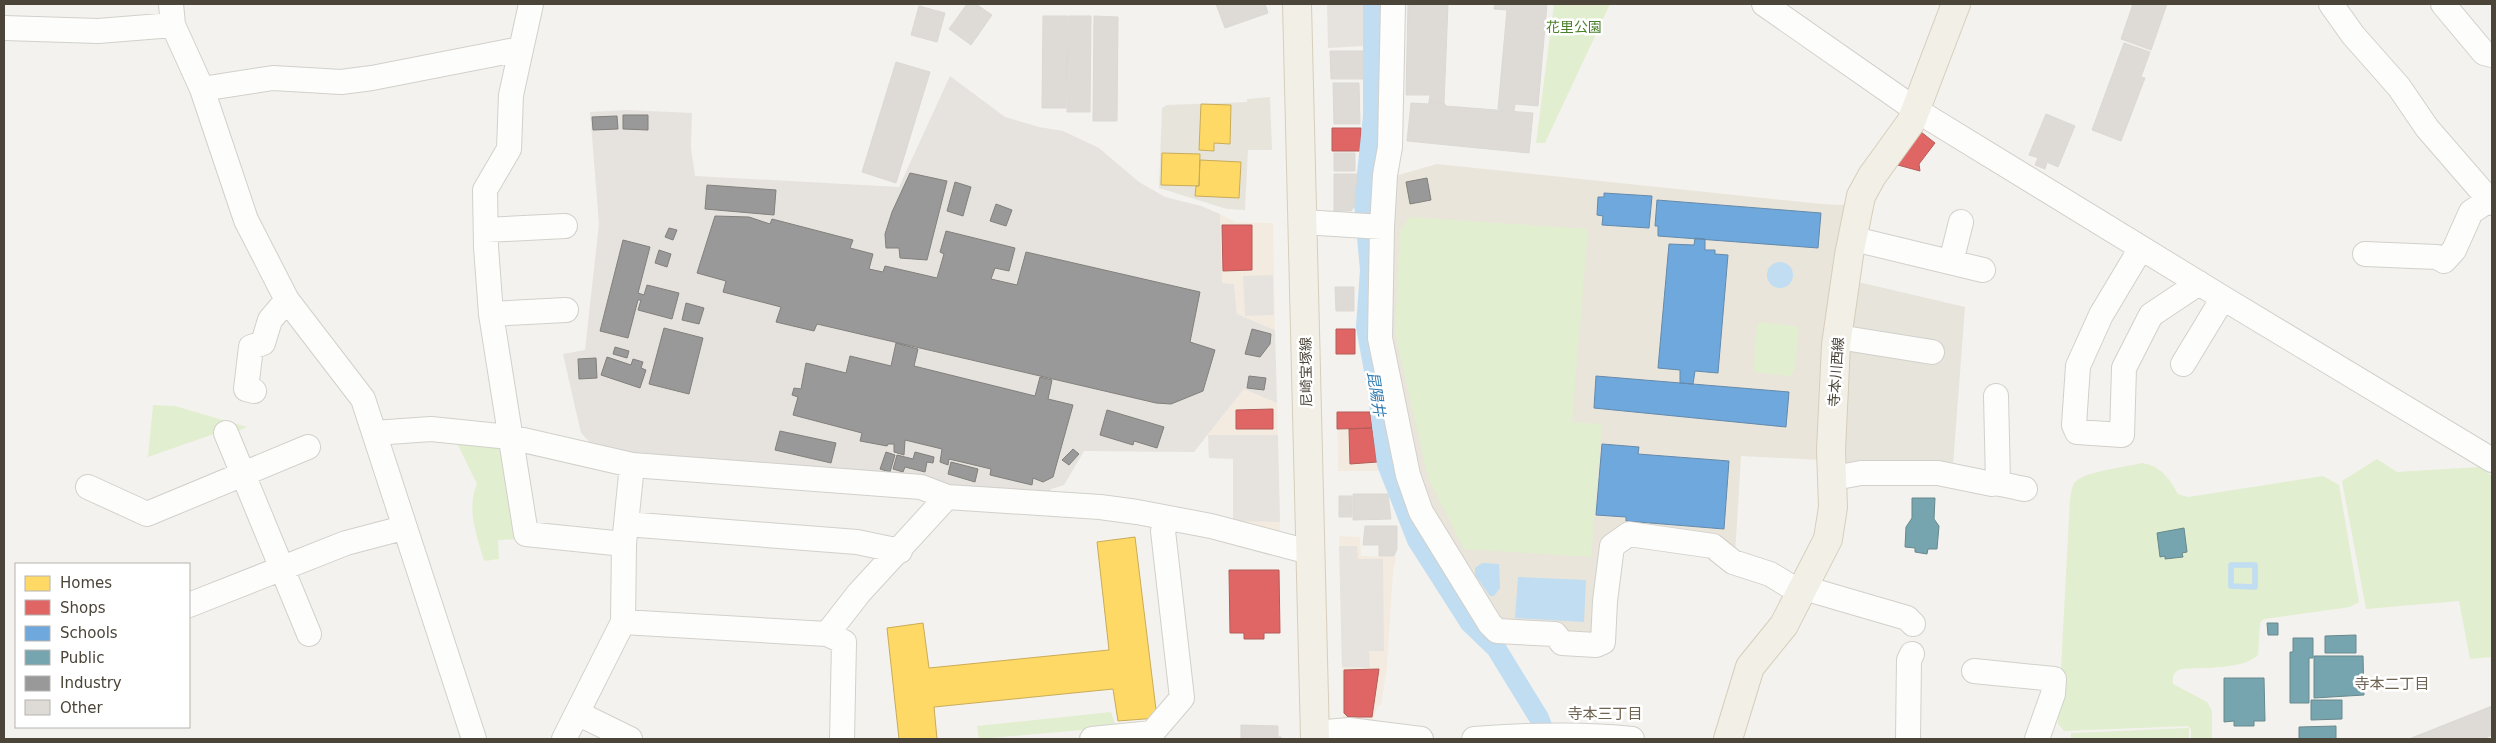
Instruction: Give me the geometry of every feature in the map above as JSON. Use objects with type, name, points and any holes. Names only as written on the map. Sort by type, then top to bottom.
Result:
[{"type":"main road","name":"尼崎宝塚線","points":[[1297,4],[1315,736]]},
{"type":"main road","name":"寺本川西線","points":[[1728,739],[1750,667],[1784,625],[1801,588],[1828,539],[1833,507],[1834,478],[1831,450],[1838,337],[1849,256],[1862,196],[1872,176],[1911,122],[1956,4]]},
{"type":"street","points":[[531,4],[511,95],[509,149],[485,190],[491,314],[526,534],[625,534],[857,542],[900,550]]},
{"type":"street","points":[[1393,4],[1390,147],[1380,227],[1380,338],[1408,475],[1421,512],[1490,624],[1497,631],[1555,634],[1562,643],[1596,645],[1603,642],[1605,600],[1612,546],[1628,534],[1713,546],[1733,562],[1770,574],[1793,588],[1801,588],[1907,618],[1913,624]]},
{"type":"street","points":[[2331,4],[2353,34],[2399,87],[2427,128],[2491,201],[2471,212],[2446,267],[2437,257],[2375,250]]},
{"type":"street","points":[[2444,4],[2484,53],[2492,55]]},
{"type":"street","points":[[1776,7],[1916,110],[2140,248],[2492,460]]},
{"type":"street","points":[[4,28],[98,31],[172,14],[202,89],[246,220],[287,300],[363,398],[403,528],[474,739]]},
{"type":"street","points":[[202,89],[273,78],[341,82],[520,49]]},
{"type":"street","points":[[1303,222],[1380,227]]},
{"type":"street","points":[[1951,262],[1961,222]]},
{"type":"street","points":[[486,230],[565,226]]},
{"type":"street","points":[[1854,239],[1983,270]]},
{"type":"street","points":[[2140,248],[2101,315],[2078,366],[2074,425],[2077,432],[2129,436],[2124,368],[2151,315],[2199,283]]},
{"type":"street","points":[[2183,364],[2223,298]]},
{"type":"street","points":[[254,391],[246,389],[244,346],[263,342],[270,320],[287,300]]},
{"type":"street","points":[[491,314],[566,310]]},
{"type":"street","points":[[1838,337],[1932,352]]},
{"type":"street","points":[[1996,396],[1998,482]]},
{"type":"street","points":[[374,433],[431,429],[510,438],[632,465],[921,487],[946,497],[1100,507],[1211,526],[1309,552]]},
{"type":"street","points":[[226,433],[309,634]]},
{"type":"street","points":[[99,486],[148,514],[308,447]]},
{"type":"street","points":[[564,739],[623,622],[625,534],[632,465]]},
{"type":"street","points":[[1834,478],[1861,473],[1938,473],[1992,484],[1998,482],[2009,487],[2025,489]]},
{"type":"street","points":[[828,634],[859,593],[900,550],[946,497]]},
{"type":"street","points":[[1092,739],[1152,733],[1182,698],[1163,531],[1168,518]]},
{"type":"street","points":[[190,605],[346,542],[403,528]]},
{"type":"street","points":[[623,622],[828,634],[844,642],[842,739]]},
{"type":"street","points":[[1908,739],[1909,660],[1912,654]]},
{"type":"street","points":[[1974,671],[2054,679],[2053,694],[2037,739]]},
{"type":"street","points":[[577,713],[630,739]]},
{"type":"street","points":[[1315,736],[1349,730],[1421,739]]},
{"type":"street","points":[[1474,739],[1547,735],[1597,735],[1632,739]]},
{"type":"shaded area","points":[[1327,4],[1365,4],[1365,46],[1328,48]]},
{"type":"shaded area","points":[[950,76],[1005,117],[1039,127],[1063,131],[1099,148],[1139,182],[1165,197],[1201,206],[1220,214],[1222,283],[1234,284],[1237,314],[1275,330],[1277,403],[1244,389],[1194,452],[1084,451],[1064,485],[1051,489],[1050,497],[598,451],[581,433],[563,354],[585,350],[599,224],[590,112],[627,110],[692,113],[691,148],[695,176],[899,187]]},
{"type":"shaded area","points":[[1270,97],[1272,150],[1248,150],[1245,210],[1227,209],[1159,188],[1162,108],[1167,105],[1247,102],[1247,99]]},
{"type":"shaded area","points":[[1437,164],[1822,204],[1842,205],[1853,200],[1823,460],[1741,456],[1735,556],[1628,528],[1596,636],[1499,627],[1417,494],[1384,337],[1395,176]]},
{"type":"shaded area","points":[[1220,214],[1236,222],[1273,223],[1275,330],[1237,314],[1234,284],[1222,283]]},
{"type":"shaded area","points":[[1273,275],[1274,315],[1245,316],[1243,276]]},
{"type":"shaded area","points":[[1854,281],[1965,307],[1953,465],[1874,460],[1844,471],[1841,365]]},
{"type":"shaded area","points":[[1244,389],[1277,403],[1280,534],[1233,523],[1233,459],[1209,458],[1208,435]]},
{"type":"shaded area","points":[[1337,412],[1370,412],[1379,471],[1338,471]]},
{"type":"shaded area","points":[[1208,435],[1278,435],[1280,522],[1233,521],[1233,459],[1209,458]]},
{"type":"shaded area","points":[[1339,536],[1360,537],[1361,556],[1396,557],[1393,571],[1387,666],[1381,705],[1377,707],[1372,725],[1348,722],[1343,718]]},
{"type":"shaded area","points":[[1339,546],[1357,546],[1358,559],[1383,559],[1384,651],[1369,651],[1370,668],[1342,667]]},
{"type":"green space","name":"花里公園","points":[[1554,4],[1610,4],[1545,143],[1536,143]]},
{"type":"green space","points":[[1410,217],[1588,229],[1572,422],[1602,424],[1591,557],[1464,549],[1428,478],[1395,333],[1400,231]]},
{"type":"green space","points":[[1759,322],[1796,326],[1799,329],[1794,372],[1790,376],[1753,372],[1757,325]]},
{"type":"green space","points":[[153,405],[175,406],[247,427],[231,434],[228,429],[148,457]]},
{"type":"green space","points":[[455,439],[503,443],[518,539],[498,540],[499,559],[484,561],[476,532],[472,503],[477,484]]},
{"type":"green space","points":[[2377,459],[2397,472],[2479,467],[2492,476],[2492,657],[2470,659],[2459,601],[2366,609],[2342,481]]},
{"type":"green space","points":[[2142,463],[2159,470],[2168,478],[2178,494],[2188,497],[2323,476],[2339,485],[2359,602],[2350,607],[2264,619],[2260,623],[2258,655],[2251,660],[2233,665],[2181,669],[2177,671],[2173,677],[2173,684],[2207,702],[2212,711],[2212,739],[2191,739],[2191,729],[2188,726],[2064,731],[2058,724],[2070,499],[2073,487],[2076,481],[2089,475]]},
{"type":"green space","points":[[1111,712],[1116,727],[979,739],[977,726]]},
{"type":"green space","points":[[2189,728],[2189,739],[2071,739],[2071,733]]},
{"type":"water","points":[[1780,262],[1789,266],[1793,275],[1789,284],[1780,288],[1771,284],[1767,275],[1771,266]]},
{"type":"water","points":[[1482,563],[1499,564],[1500,588],[1494,596],[1490,596],[1475,575],[1475,568]]},
{"type":"water","points":[[1518,577],[1586,580],[1584,622],[1515,618]]},
{"type":"building: Homes","points":[[1201,104],[1231,105],[1230,144],[1214,143],[1214,151],[1199,150]]},
{"type":"building: Homes","points":[[1162,153],[1200,154],[1199,186],[1161,185]]},
{"type":"building: Homes","points":[[1200,160],[1241,162],[1239,198],[1195,196],[1196,186],[1199,186]]},
{"type":"building: Homes","points":[[1135,537],[1157,718],[1118,721],[1113,689],[934,707],[937,739],[899,739],[887,628],[923,623],[929,668],[1109,650],[1097,542]]},
{"type":"building: Shops","points":[[1332,128],[1361,128],[1361,151],[1332,151]]},
{"type":"building: Shops","points":[[1921,132],[1935,143],[1919,164],[1920,171],[1894,164]]},
{"type":"building: Shops","points":[[1222,225],[1252,225],[1252,270],[1223,271]]},
{"type":"building: Shops","points":[[1336,329],[1355,329],[1355,354],[1336,354]]},
{"type":"building: Shops","points":[[1273,409],[1273,429],[1236,429],[1236,410]]},
{"type":"building: Shops","points":[[1337,412],[1370,412],[1372,428],[1337,429]]},
{"type":"building: Shops","points":[[1372,428],[1377,462],[1350,464],[1349,429]]},
{"type":"building: Shops","points":[[1229,570],[1279,570],[1280,633],[1264,633],[1264,639],[1244,639],[1244,633],[1230,633]]},
{"type":"building: Shops","points":[[1379,669],[1372,717],[1348,717],[1344,713],[1344,670]]},
{"type":"building: Schools","points":[[1604,193],[1652,196],[1649,228],[1602,225],[1603,216],[1597,215],[1598,197],[1604,197]]},
{"type":"building: Schools","points":[[1657,200],[1821,213],[1818,248],[1658,236],[1658,226],[1655,226]]},
{"type":"building: Schools","points":[[1695,238],[1705,239],[1705,250],[1715,250],[1715,254],[1728,255],[1718,373],[1695,371],[1693,384],[1680,383],[1680,370],[1658,368],[1669,244],[1694,245]]},
{"type":"building: Schools","points":[[1596,376],[1789,392],[1786,427],[1594,408]]},
{"type":"building: Schools","points":[[1602,444],[1639,447],[1638,454],[1729,461],[1724,529],[1626,521],[1626,517],[1596,515]]},
{"type":"building: Public","points":[[1912,498],[1935,498],[1934,519],[1939,526],[1937,549],[1928,549],[1927,554],[1915,552],[1915,548],[1905,547],[1906,527],[1912,518]]},
{"type":"building: Public","points":[[2184,528],[2187,552],[2182,553],[2183,557],[2165,559],[2165,556],[2160,557],[2157,533]]},
{"type":"building: Public","points":[[2267,623],[2278,623],[2278,635],[2268,635]]},
{"type":"building: Public","points":[[2356,635],[2356,653],[2325,653],[2325,636]]},
{"type":"building: Public","points":[[2293,638],[2313,638],[2313,658],[2309,658],[2309,703],[2290,703],[2290,652],[2293,652]]},
{"type":"building: Public","points":[[2314,656],[2363,656],[2364,695],[2314,698]]},
{"type":"building: Public","points":[[2224,678],[2264,678],[2265,721],[2254,721],[2254,726],[2234,726],[2234,721],[2224,722]]},
{"type":"building: Public","points":[[2311,700],[2342,700],[2342,719],[2311,720]]},
{"type":"building: Public","points":[[2336,726],[2336,739],[2299,739],[2299,727]]},
{"type":"building: Industry","points":[[623,115],[648,115],[648,130],[623,129]]},
{"type":"building: Industry","points":[[617,116],[618,129],[593,130],[592,117]]},
{"type":"building: Industry","points":[[910,173],[947,181],[927,260],[900,258],[899,248],[886,248],[885,234],[892,212]]},
{"type":"building: Industry","points":[[1427,178],[1431,200],[1410,204],[1406,182]]},
{"type":"building: Industry","points":[[955,182],[971,187],[963,216],[947,211]]},
{"type":"building: Industry","points":[[707,185],[776,190],[774,215],[705,209]]},
{"type":"building: Industry","points":[[996,204],[1012,210],[1006,226],[990,221]]},
{"type":"building: Industry","points":[[715,216],[749,217],[770,224],[772,219],[853,240],[850,248],[873,254],[869,269],[883,272],[885,266],[937,278],[944,254],[940,252],[946,231],[1015,248],[1009,271],[995,268],[991,279],[1017,285],[1026,252],[1200,292],[1190,342],[1215,350],[1203,391],[1171,404],[1156,403],[817,324],[814,331],[776,322],[781,307],[723,292],[726,281],[697,273]]},
{"type":"building: Industry","points":[[669,228],[677,230],[673,240],[665,237]]},
{"type":"building: Industry","points":[[623,240],[650,247],[638,293],[644,295],[647,285],[679,293],[672,319],[638,310],[641,300],[638,300],[628,338],[600,331]]},
{"type":"building: Industry","points":[[659,250],[671,254],[667,267],[655,263]]},
{"type":"building: Industry","points":[[686,303],[704,308],[699,324],[682,320]]},
{"type":"building: Industry","points":[[664,328],[703,338],[689,394],[649,384]]},
{"type":"building: Industry","points":[[1252,329],[1271,334],[1270,344],[1260,357],[1245,354]]},
{"type":"building: Industry","points":[[896,343],[918,349],[914,366],[1035,396],[1040,377],[1052,380],[1048,399],[1073,405],[1053,477],[1043,482],[1033,478],[1032,485],[990,475],[991,469],[949,459],[948,465],[940,462],[942,449],[905,440],[904,455],[894,452],[894,444],[888,444],[887,446],[860,441],[862,433],[793,415],[798,397],[792,395],[794,388],[801,389],[806,363],[846,373],[850,356],[891,366]]},
{"type":"building: Industry","points":[[615,347],[629,351],[627,358],[613,354]]},
{"type":"building: Industry","points":[[607,357],[631,365],[633,359],[643,362],[641,368],[646,370],[640,388],[601,375]]},
{"type":"building: Industry","points":[[596,358],[597,378],[579,379],[578,359]]},
{"type":"building: Industry","points":[[1249,376],[1266,378],[1264,390],[1247,388]]},
{"type":"building: Industry","points":[[1107,410],[1164,427],[1157,448],[1134,441],[1133,445],[1100,435]]},
{"type":"building: Industry","points":[[780,431],[836,443],[831,463],[775,450]]},
{"type":"building: Industry","points":[[1073,449],[1079,454],[1069,465],[1062,460]]},
{"type":"building: Industry","points":[[886,452],[895,455],[890,472],[880,469]]},
{"type":"building: Industry","points":[[915,452],[934,457],[933,463],[927,462],[925,472],[905,467],[903,472],[893,469],[897,455],[913,459]]},
{"type":"building: Industry","points":[[951,462],[978,469],[975,482],[948,474]]},
{"type":"building: Other","points":[[967,4],[976,4],[992,15],[971,45],[949,29]]},
{"type":"building: Other","points":[[1216,4],[1265,4],[1268,13],[1225,28]]},
{"type":"building: Other","points":[[1408,4],[1448,4],[1444,103],[1429,102],[1430,95],[1406,95]]},
{"type":"building: Other","points":[[1495,4],[1547,4],[1538,106],[1515,104],[1514,111],[1498,109],[1507,10],[1494,9]]},
{"type":"building: Other","points":[[2133,4],[2167,4],[2151,50],[2121,39]]},
{"type":"building: Other","points":[[919,6],[945,13],[937,42],[911,35]]},
{"type":"building: Other","points":[[1043,16],[1067,16],[1066,108],[1042,108]]},
{"type":"building: Other","points":[[1068,16],[1091,16],[1090,112],[1067,112]]},
{"type":"building: Other","points":[[1094,16],[1118,17],[1117,121],[1093,121]]},
{"type":"building: Other","points":[[2124,43],[2150,52],[2141,77],[2145,78],[2121,141],[2092,130]]},
{"type":"building: Other","points":[[1330,51],[1363,51],[1363,79],[1331,79]]},
{"type":"building: Other","points":[[896,62],[930,72],[896,183],[862,172]]},
{"type":"building: Other","points":[[1333,83],[1359,83],[1360,124],[1334,124]]},
{"type":"building: Other","points":[[1429,102],[1444,103],[1446,106],[1533,113],[1529,153],[1407,141],[1411,103],[1428,104]]},
{"type":"building: Other","points":[[2046,114],[2075,126],[2058,167],[2047,162],[2045,169],[2035,165],[2038,158],[2029,155]]},
{"type":"building: Other","points":[[1334,153],[1355,153],[1355,171],[1334,171]]},
{"type":"building: Other","points":[[1334,174],[1357,174],[1354,207],[1351,211],[1334,211]]},
{"type":"building: Other","points":[[1335,287],[1354,287],[1354,311],[1336,311]]},
{"type":"building: Other","points":[[1353,494],[1388,494],[1391,519],[1353,520]]},
{"type":"building: Other","points":[[1339,496],[1352,496],[1352,517],[1339,517]]},
{"type":"building: Other","points":[[1365,526],[1397,526],[1397,549],[1394,556],[1379,556],[1379,545],[1363,545]]},
{"type":"building: Other","points":[[2492,706],[2492,735],[2483,739],[2409,739]]},
{"type":"building: Other","points":[[1241,725],[1278,726],[1278,737],[1281,737],[1281,739],[1241,739]]},
{"type":"waterway","name":"昆陽井","points":[[1373,4],[1373,116],[1364,203],[1370,270],[1366,327],[1377,387],[1387,464],[1417,540],[1470,623],[1496,648],[1539,718],[1547,739]]},
{"type":"waterway","points":[[2231,565],[2255,565],[2255,587],[2231,586],[2231,565]]},
{"type":"district","name":"寺本二丁目","points":[[2392,684]]},
{"type":"district","name":"寺本三丁目","points":[[1605,714]]}]
